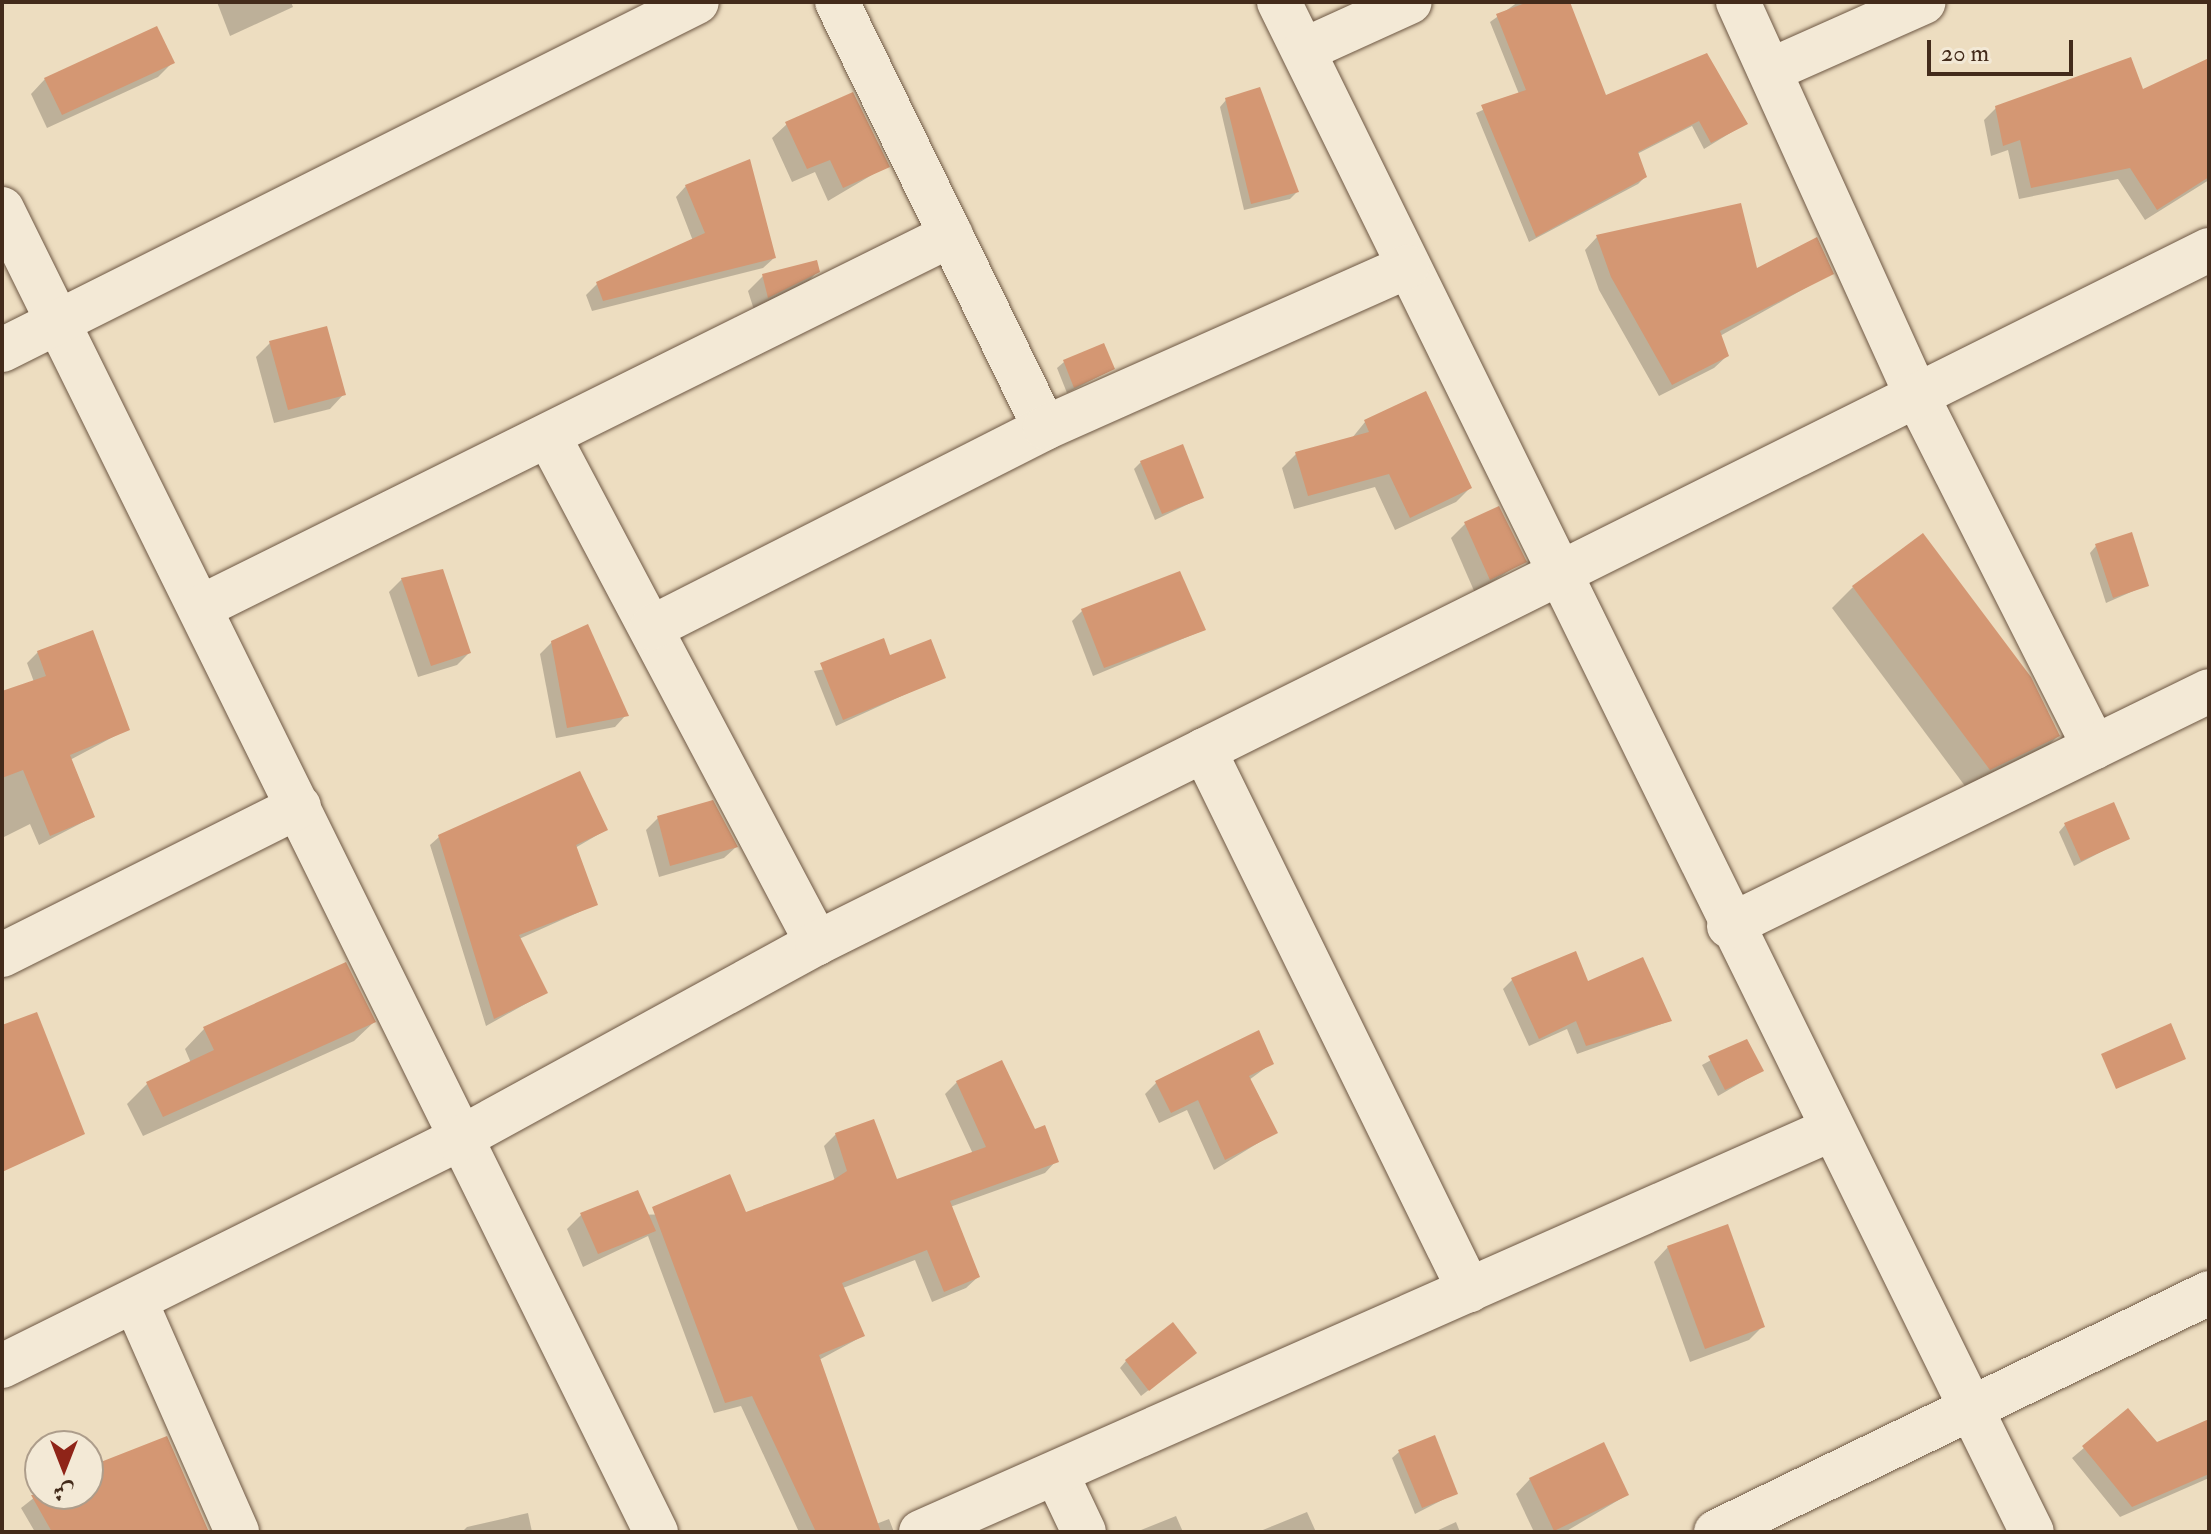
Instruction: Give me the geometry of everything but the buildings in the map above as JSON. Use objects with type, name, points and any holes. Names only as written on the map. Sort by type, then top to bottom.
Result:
[{"type":"street","points":[[2,350],[58,327],[697,2]]},
{"type":"street","points":[[837,2],[1045,428]]},
{"type":"street","points":[[1279,2],[1729,926],[2032,1532]]},
{"type":"street","points":[[1304,50],[1410,2]]},
{"type":"street","points":[[1738,2],[1915,392],[2094,747]]},
{"type":"street","points":[[1771,70],[1924,2]]},
{"type":"street","points":[[2,209],[58,327],[203,606],[457,1140],[656,1532]]},
{"type":"street","points":[[203,606],[951,235]]},
{"type":"street","points":[[2,1366],[137,1305],[457,1140],[817,943],[1558,574],[1915,392],[2209,250]]},
{"type":"street","points":[[651,628],[1045,428],[1407,267]]},
{"type":"street","points":[[549,437],[817,943]]},
{"type":"street","points":[[1729,926],[2209,691]]},
{"type":"street","points":[[1204,750],[1469,1290]]},
{"type":"street","points":[[2,955],[299,806]]},
{"type":"street","points":[[921,1532],[1830,1130]]},
{"type":"street","points":[[1716,1532],[2209,1293]]},
{"type":"street","points":[[137,1305],[237,1532]]},
{"type":"street","points":[[1056,1473],[1084,1532]]}]
